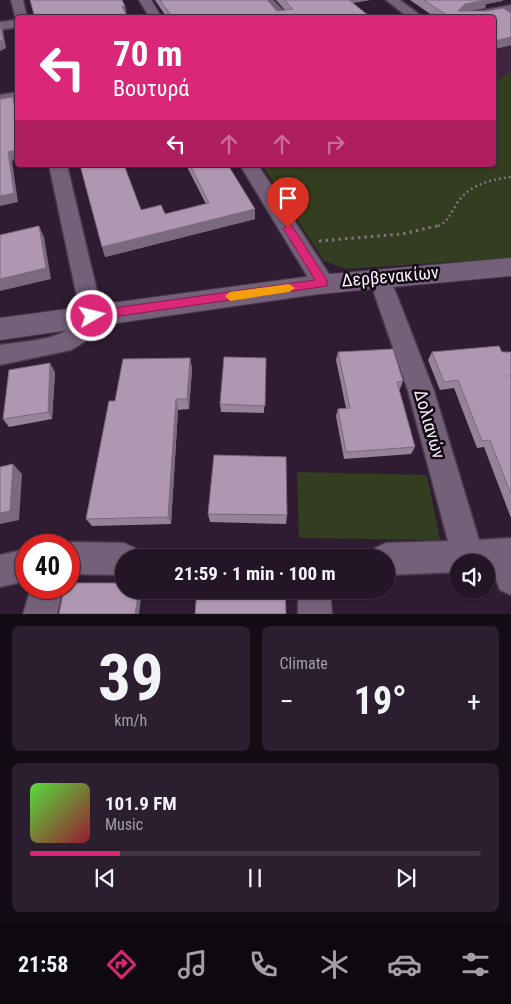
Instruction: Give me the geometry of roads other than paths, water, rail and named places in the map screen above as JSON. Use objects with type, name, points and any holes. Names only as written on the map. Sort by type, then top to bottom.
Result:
[{"type":"street","points":[[16,0],[20,15]]},
{"type":"street","points":[[145,0],[154,15]]},
{"type":"street","points":[[266,0],[282,15]]},
{"type":"street","points":[[392,0],[414,15]]},
{"type":"street","points":[[479,15],[511,9]]},
{"type":"street","points":[[0,26],[15,24]]},
{"type":"street","points":[[0,99],[15,96]]},
{"type":"street","points":[[0,355],[63,343],[86,329],[92,316],[58,167]]},
{"type":"street","points":[[249,167],[323,283]]},
{"type":"street","name":"Δερβενακίων","points":[[0,329],[323,283],[423,272],[511,267]]},
{"type":"street","name":"Δολιανών","points":[[385,293],[405,342],[467,554]]},
{"type":"street","points":[[395,559],[450,557]]},
{"type":"street","points":[[80,558],[115,559]]},
{"type":"street","points":[[495,560],[508,562]]},
{"type":"street","points":[[0,571],[15,567]]},
{"type":"street","points":[[40,614],[43,599]]},
{"type":"street","points":[[314,599],[315,614]]}]
